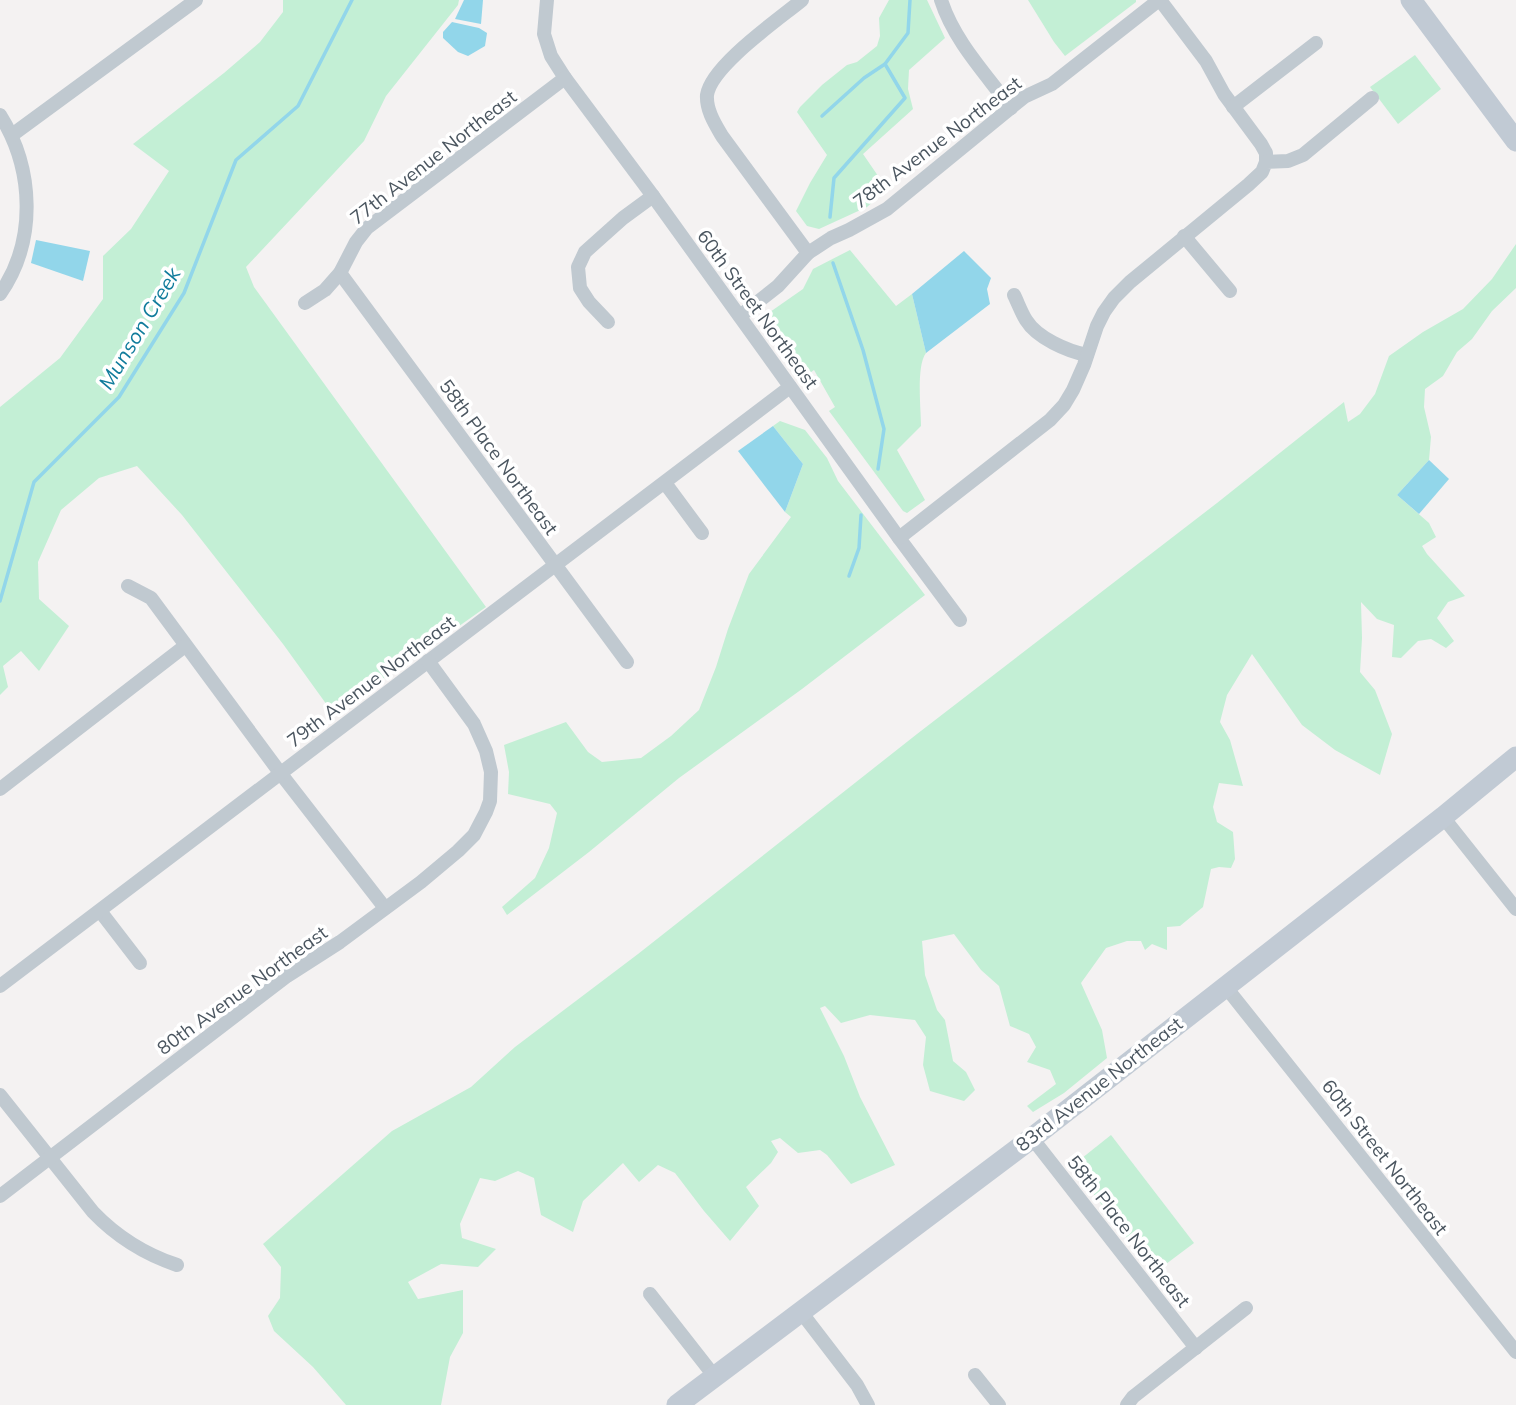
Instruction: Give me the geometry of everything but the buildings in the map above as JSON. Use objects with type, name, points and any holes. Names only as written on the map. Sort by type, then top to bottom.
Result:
[{"type":"street","points":[[12,135],[196,0]]},
{"type":"street","points":[[802,0],[729,60],[718,72],[707,94],[708,106],[722,136],[808,253]]},
{"type":"street","points":[[942,0],[946,16],[956,34],[1011,108]]},
{"type":"street","points":[[898,538],[1050,420],[1069,397],[1080,377],[1097,326],[1114,298],[1129,282],[1262,172],[1266,153],[1261,144],[1224,94],[1206,61],[1160,0]]},
{"type":"street","name":"78th Avenue Northeast","points":[[740,316],[778,286],[808,253],[887,209],[1024,97],[1052,84],[1160,0]]},
{"type":"street","points":[[1411,0],[1516,141]]},
{"type":"street","name":"60th Street Northeast","points":[[546,7],[544,34],[551,56],[565,78],[960,620]]},
{"type":"street","points":[[1233,107],[1316,43]]},
{"type":"street","name":"77th Avenue Northeast","points":[[305,303],[325,290],[340,273],[356,242],[367,228],[565,78]]},
{"type":"street","points":[[1266,162],[1288,161],[1303,155],[1372,98]]},
{"type":"street","points":[[0,115],[12,135],[22,164],[26,188],[24,241],[0,294]]},
{"type":"street","points":[[608,322],[580,288],[578,267],[585,252],[623,218],[653,197]]},
{"type":"street","points":[[1184,236],[1230,291]]},
{"type":"street","name":"58th Place Northeast","points":[[340,273],[627,662]]},
{"type":"street","points":[[1014,295],[1027,323],[1063,349],[1087,355]]},
{"type":"street","name":"79th Avenue Northeast","points":[[0,986],[790,387]]},
{"type":"street","points":[[666,483],[702,533]]},
{"type":"street","points":[[128,586],[151,598],[281,774],[385,908]]},
{"type":"street","points":[[0,789],[186,646]]},
{"type":"street","name":"80th Avenue Northeast","points":[[0,1196],[287,976],[340,942],[421,882],[474,835],[490,800],[491,772],[486,751],[474,724],[428,661]]},
{"type":"street","name":"83rd Avenue Northeast","points":[[677,1405],[1031,1138],[1516,757]]},
{"type":"street","points":[[1443,817],[1516,909]]},
{"type":"street","points":[[100,911],[140,963]]},
{"type":"street","name":"60th Street Northeast","points":[[1225,986],[1516,1352]]},
{"type":"street","points":[[0,1095],[93,1212],[118,1235],[146,1253],[177,1265]]},
{"type":"street","name":"58th Place Northeast","points":[[1031,1138],[1196,1348]]},
{"type":"street","points":[[650,1294],[715,1377]]},
{"type":"street","points":[[1127,1405],[1133,1397],[1246,1308]]},
{"type":"street","points":[[802,1312],[857,1385],[868,1405]]},
{"type":"street","points":[[975,1375],[999,1405]]},
{"type":"green space","points":[[283,0],[459,0],[458,5],[386,96],[364,141],[246,267],[254,287],[486,607],[332,712],[283,644],[182,515],[137,466],[99,478],[61,510],[38,562],[39,599],[69,626],[39,671],[21,651],[3,666],[8,687],[0,695],[0,407],[60,358],[103,299],[103,256],[131,229],[169,171],[133,144],[260,42],[283,12]]},
{"type":"green space","points":[[889,0],[927,0],[945,38],[909,70],[908,89],[913,109],[863,154],[887,189],[867,207],[819,229],[807,226],[796,211],[827,155],[797,112],[822,85],[877,46],[880,36],[879,18]]},
{"type":"green space","points":[[1028,0],[1136,0],[1136,2],[1065,56]]},
{"type":"green space","points":[[1415,55],[1441,89],[1398,124],[1370,87]]},
{"type":"green space","points":[[1516,244],[1516,288],[1492,311],[1472,339],[1457,352],[1443,376],[1425,389],[1424,407],[1431,437],[1429,460],[1397,495],[1429,523],[1436,537],[1422,546],[1465,596],[1448,602],[1437,618],[1454,641],[1446,648],[1431,639],[1418,641],[1401,658],[1392,657],[1394,625],[1377,619],[1361,602],[1360,672],[1375,690],[1392,734],[1380,775],[1335,750],[1302,725],[1252,654],[1227,695],[1220,722],[1230,740],[1243,786],[1219,783],[1213,807],[1217,822],[1233,832],[1235,859],[1231,868],[1211,869],[1203,907],[1180,926],[1167,927],[1167,950],[1152,944],[1145,950],[1141,941],[1127,941],[1106,948],[1081,983],[1102,1030],[1107,1058],[1064,1093],[1033,1112],[1027,1106],[1056,1084],[1050,1070],[1027,1062],[1036,1047],[1029,1034],[1010,1026],[999,986],[981,970],[954,934],[922,941],[925,975],[937,1010],[945,1020],[953,1061],[966,1072],[975,1090],[964,1101],[930,1091],[923,1065],[926,1037],[915,1020],[870,1015],[841,1023],[825,1006],[820,1008],[844,1056],[860,1097],[895,1165],[851,1184],[820,1150],[798,1153],[780,1138],[771,1141],[778,1152],[771,1163],[746,1187],[759,1206],[730,1241],[675,1173],[658,1165],[639,1182],[623,1163],[583,1201],[573,1232],[541,1215],[534,1178],[518,1171],[495,1181],[480,1178],[460,1224],[462,1238],[496,1249],[478,1267],[441,1264],[408,1282],[418,1299],[463,1290],[463,1333],[450,1357],[441,1405],[346,1405],[313,1367],[274,1331],[268,1316],[280,1298],[281,1267],[263,1244],[392,1131],[471,1087],[515,1047],[638,954],[1344,402],[1348,422],[1360,414],[1375,394],[1389,356],[1463,309],[1492,279]]},
{"type":"green space","points":[[850,250],[896,306],[912,294],[926,353],[920,377],[921,426],[897,450],[925,500],[907,513],[829,411],[835,407],[814,370],[803,378],[768,330],[770,312],[803,289],[813,269]]},
{"type":"green space","points":[[780,421],[805,430],[827,458],[838,481],[925,595],[679,778],[507,915],[502,907],[535,878],[549,848],[557,813],[550,804],[508,794],[509,772],[504,745],[566,722],[588,752],[602,762],[641,758],[671,736],[699,710],[749,574],[791,517],[785,512],[803,464],[773,426]]},
{"type":"green space","points":[[1111,1135],[1194,1243],[1154,1273],[1072,1166]]},
{"type":"water","points":[[464,0],[483,0],[481,24],[455,19]]},
{"type":"water","points":[[452,22],[479,28],[487,33],[485,46],[468,56],[458,52],[443,38],[443,32]]},
{"type":"water","points":[[36,240],[90,251],[83,281],[31,263]]},
{"type":"water","points":[[964,251],[991,278],[987,289],[990,304],[926,353],[912,294]]},
{"type":"water","points":[[773,426],[803,464],[785,512],[738,451]]},
{"type":"water","points":[[1429,460],[1449,479],[1419,514],[1397,495]]},
{"type":"waterway","name":"Munson Creek","points":[[0,601],[34,482],[119,397],[184,293],[236,160],[298,106],[352,0]]},
{"type":"waterway","points":[[830,217],[834,178],[905,98],[885,64],[908,33],[910,0]]},
{"type":"waterway","points":[[822,116],[864,78],[885,64]]},
{"type":"waterway","points":[[833,263],[863,350],[884,429],[878,469]]},
{"type":"waterway","points":[[849,576],[859,548],[861,515]]}]
